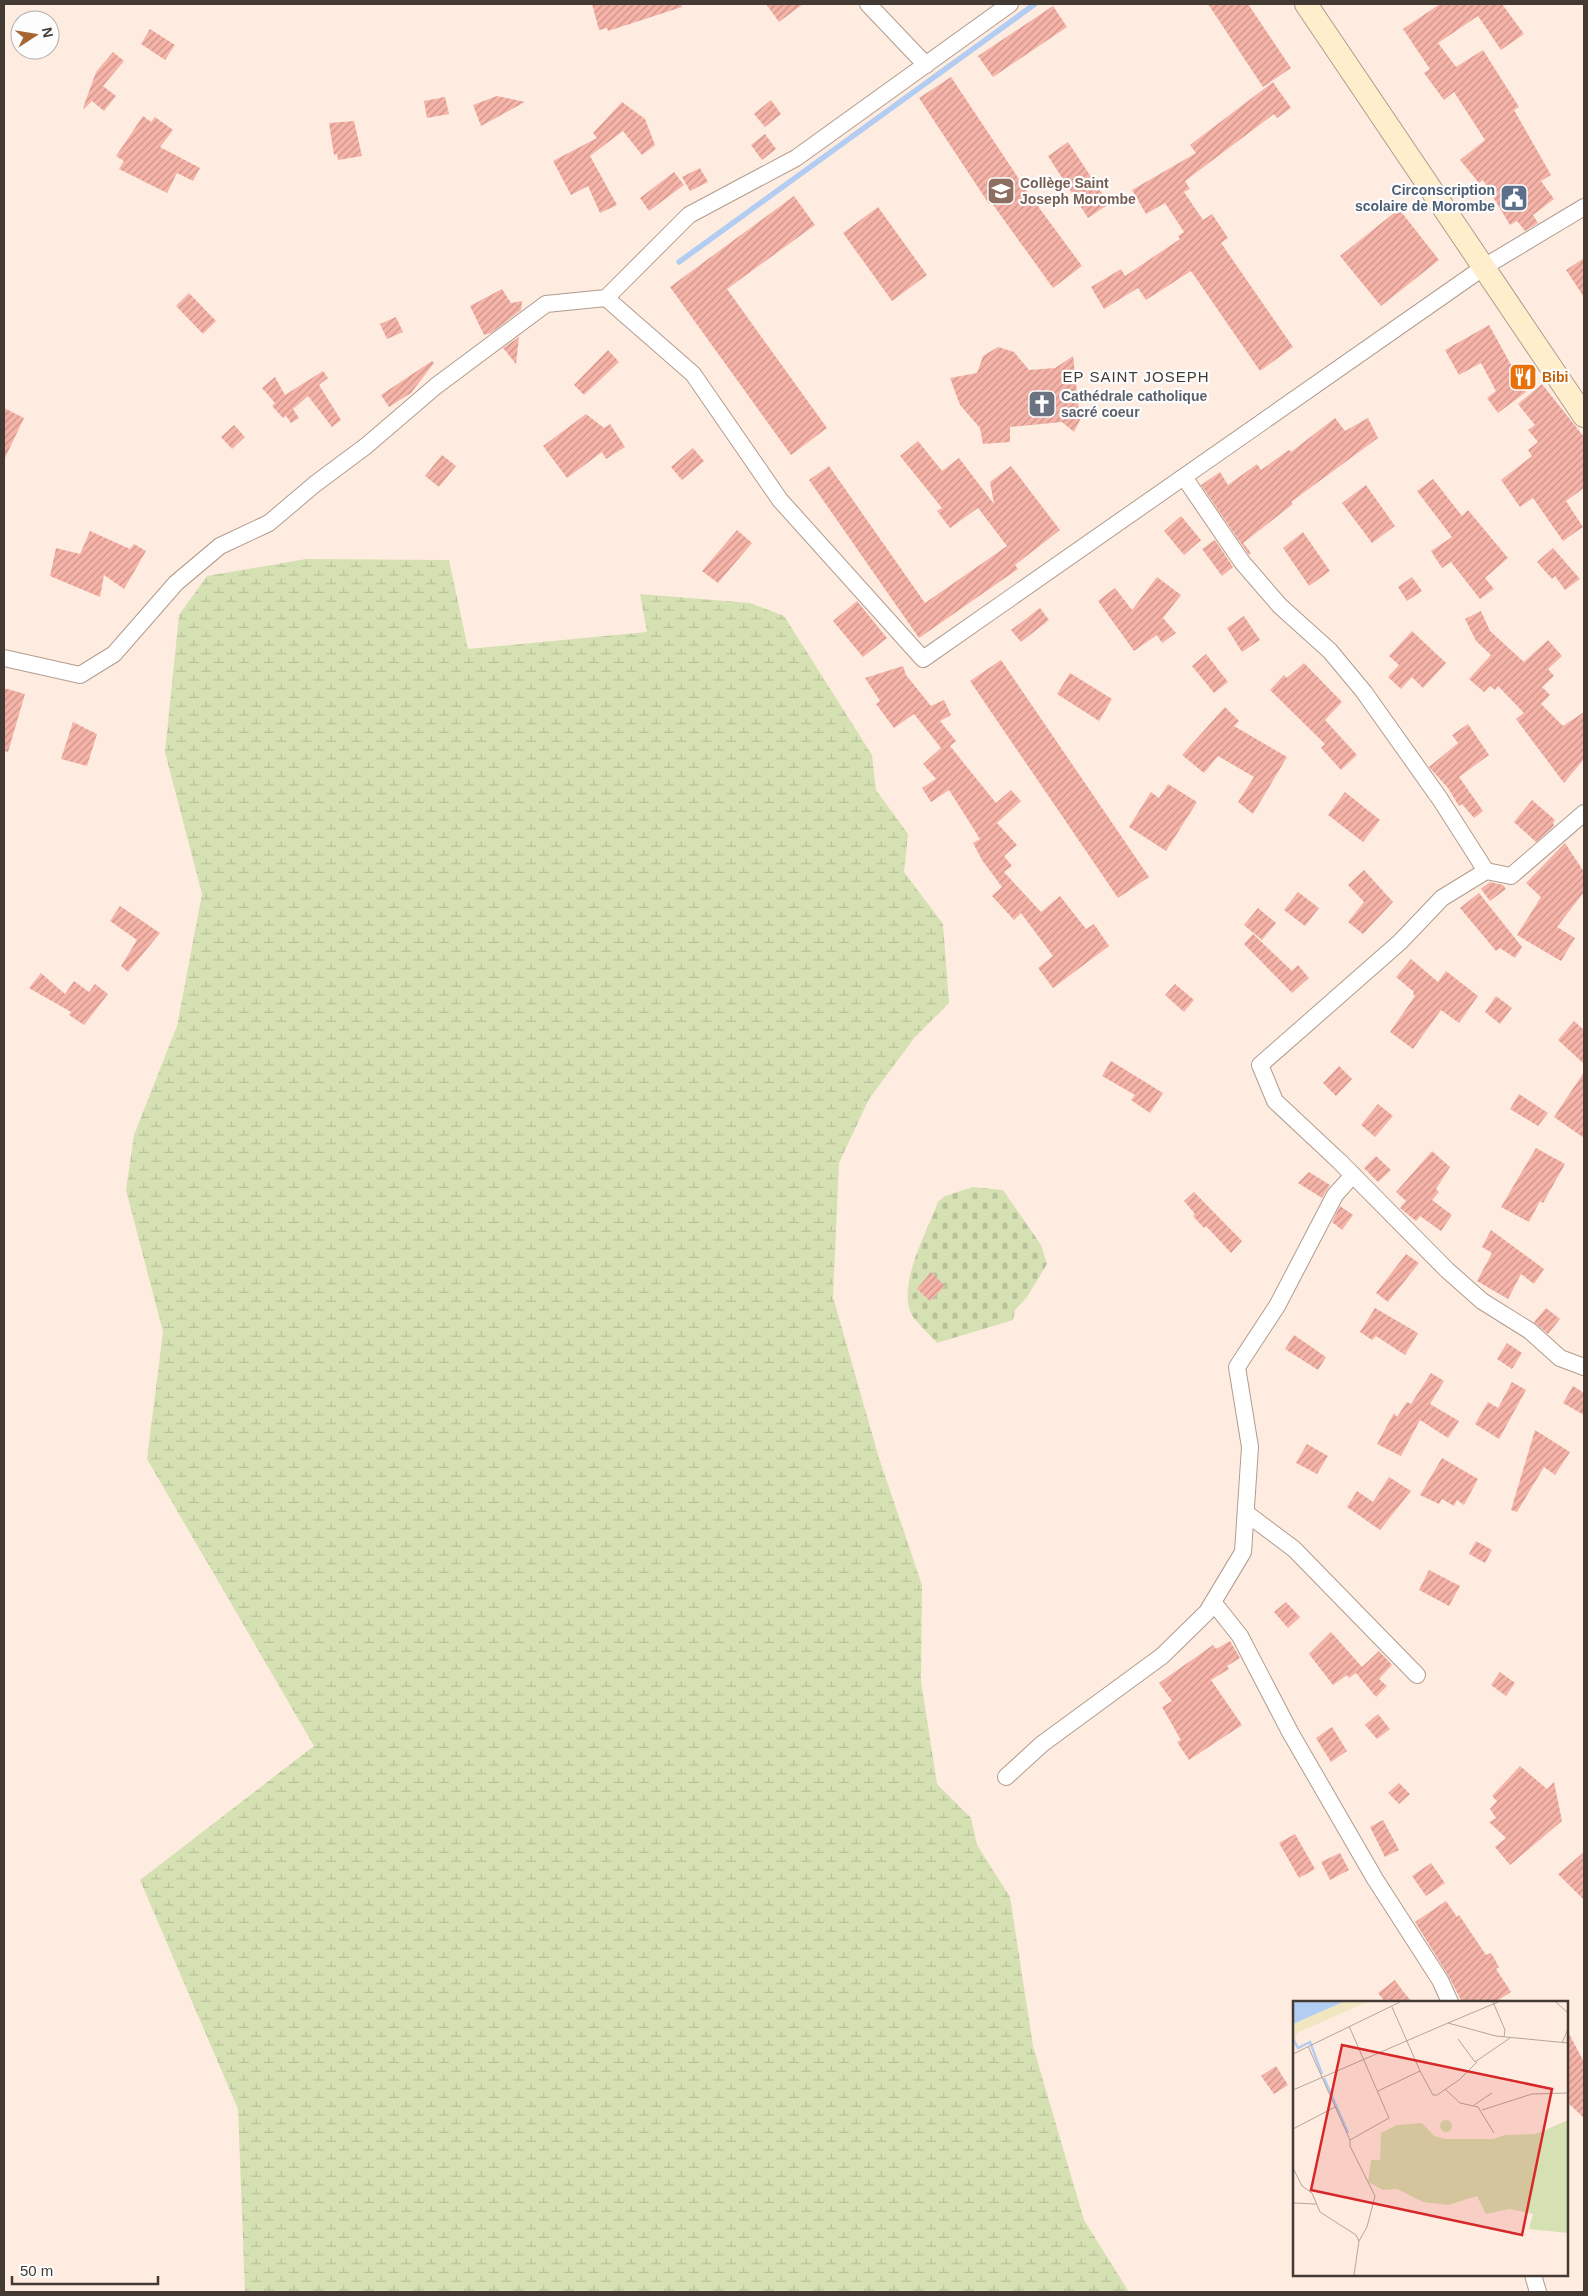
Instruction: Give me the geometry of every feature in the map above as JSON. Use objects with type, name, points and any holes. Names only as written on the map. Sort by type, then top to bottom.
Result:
[{"type":"street","points":[[868,4],[926,65]]},
{"type":"street","points":[[4,658],[80,674],[114,654],[176,583],[220,546],[269,523],[315,484],[366,446],[436,386],[546,304],[606,298],[689,215],[796,158],[1010,4]]},
{"type":"street","points":[[1306,4],[1584,416]]},
{"type":"street","points":[[606,298],[693,374],[780,500],[924,658],[1484,267],[1584,207]]},
{"type":"street","points":[[1184,477],[1242,562],[1280,606],[1330,651],[1364,692],[1440,799],[1486,871]]},
{"type":"street","points":[[1584,814],[1511,876],[1486,871],[1442,898],[1400,942],[1260,1065],[1275,1102],[1353,1175],[1447,1270],[1482,1301],[1530,1331],[1560,1358],[1584,1368]]},
{"type":"street","points":[[1006,1777],[1042,1744],[1162,1656],[1207,1612],[1243,1552],[1250,1447],[1236,1367],[1277,1306],[1335,1194],[1353,1175]]},
{"type":"street","points":[[1246,1512],[1294,1549],[1417,1675]]},
{"type":"street","points":[[1213,1602],[1240,1636],[1290,1732],[1375,1879],[1440,1980],[1450,2001]]},
{"type":"street","points":[[1533,2276],[1538,2292]]},
{"type":"green space","points":[[306,559],[449,560],[468,649],[647,632],[640,594],[750,603],[784,616],[872,755],[876,790],[908,834],[904,872],[943,924],[949,1003],[915,1037],[869,1099],[839,1163],[833,1297],[879,1458],[922,1585],[921,1681],[937,1784],[971,1818],[977,1845],[1010,1897],[1033,2046],[1084,2220],[1129,2292],[245,2292],[238,2109],[140,1880],[314,1746],[147,1459],[163,1332],[126,1190],[134,1135],[177,1026],[202,894],[165,752],[179,615],[207,576]]},
{"type":"green space","points":[[973,1187],[1003,1190],[1041,1245],[1047,1264],[1027,1297],[1015,1310],[1013,1320],[937,1343],[913,1317],[908,1305],[910,1276],[938,1202],[945,1196]]},
{"type":"building","points":[[592,4],[681,4],[682,7],[608,31],[607,28],[599,30]]},
{"type":"building","points":[[766,4],[803,4],[779,22]]},
{"type":"building","points":[[1208,4],[1248,4],[1291,68],[1263,87]]},
{"type":"building","points":[[1440,4],[1502,4],[1524,34],[1501,50],[1478,16],[1438,43],[1456,67],[1483,50],[1519,107],[1514,110],[1551,175],[1541,181],[1554,199],[1533,215],[1538,223],[1525,231],[1517,221],[1510,225],[1483,180],[1479,183],[1460,160],[1485,140],[1454,92],[1444,100],[1424,73],[1430,69],[1403,29]]},
{"type":"building","points":[[1053,6],[1067,27],[993,77],[978,56]]},
{"type":"building","points":[[150,29],[175,45],[165,60],[141,44]]},
{"type":"building","points":[[113,52],[124,61],[103,86],[116,96],[104,111],[92,101],[84,109],[96,72]]},
{"type":"building","points":[[951,77],[1029,194],[1082,266],[1053,288],[991,202],[989,204],[919,98]]},
{"type":"building","points":[[1273,82],[1291,108],[1277,118],[1274,114],[1185,181],[1190,189],[1184,192],[1203,220],[1212,214],[1228,238],[1221,243],[1293,347],[1260,371],[1191,271],[1146,300],[1138,288],[1104,309],[1091,287],[1121,269],[1125,276],[1180,239],[1178,236],[1184,232],[1165,203],[1146,214],[1132,190],[1196,153],[1190,145]]},
{"type":"building","points":[[497,96],[525,102],[481,126],[473,105]]},
{"type":"building","points":[[445,97],[449,114],[427,118],[424,101]]},
{"type":"building","points":[[771,100],[781,114],[765,127],[754,114]]},
{"type":"building","points":[[622,102],[645,119],[655,145],[642,155],[623,131],[590,156],[617,205],[600,213],[588,186],[571,195],[553,161],[597,138],[593,133]]},
{"type":"building","points":[[143,116],[151,122],[155,117],[173,130],[160,147],[200,168],[193,181],[177,173],[167,193],[119,169],[124,161],[116,156]]},
{"type":"building","points":[[354,121],[362,156],[338,160],[337,154],[334,155],[329,123]]},
{"type":"building","points":[[765,134],[776,149],[762,160],[751,145]]},
{"type":"building","points":[[1068,142],[1109,204],[1088,218],[1048,156]]},
{"type":"building","points":[[700,168],[708,182],[690,191],[682,177]]},
{"type":"building","points":[[674,172],[684,185],[649,211],[640,198]]},
{"type":"building","points":[[794,196],[815,225],[727,289],[827,428],[791,455],[670,287]]},
{"type":"building","points":[[878,207],[927,275],[892,301],[843,233]]},
{"type":"building","points":[[1399,209],[1439,260],[1381,306],[1340,256]]},
{"type":"building","points":[[1584,258],[1584,297],[1566,270]]},
{"type":"building","points":[[502,289],[511,303],[522,301],[521,310],[491,333],[484,335],[470,306]]},
{"type":"building","points":[[189,293],[216,321],[203,334],[176,306]]},
{"type":"building","points":[[396,317],[403,332],[387,339],[380,324]]},
{"type":"building","points":[[1489,325],[1526,392],[1498,413],[1487,398],[1496,391],[1481,363],[1459,375],[1445,350]]},
{"type":"building","points":[[519,337],[516,364],[503,348]]},
{"type":"building","points":[[998,347],[1014,352],[1029,370],[1055,368],[1073,356],[1080,420],[1074,432],[1062,422],[1010,427],[1010,442],[983,444],[980,428],[960,405],[950,378],[977,373],[983,356]]},
{"type":"building","points":[[608,350],[619,362],[584,395],[574,385]]},
{"type":"building","points":[[432,361],[434,363],[411,393],[389,407],[381,395]]},
{"type":"building","points":[[323,371],[328,378],[319,385],[341,420],[332,427],[308,396],[293,409],[299,418],[291,423],[286,416],[283,418],[272,406],[275,403],[262,388],[275,377],[285,395]]},
{"type":"building","points":[[1542,384],[1584,437],[1584,488],[1566,501],[1583,527],[1563,541],[1533,498],[1520,507],[1501,480],[1532,456],[1528,450],[1538,442],[1528,430],[1535,425],[1518,404]]},
{"type":"building","points":[[4,408],[24,418],[4,460]]},
{"type":"building","points":[[586,414],[604,428],[610,424],[625,447],[606,459],[602,452],[567,478],[543,446]]},
{"type":"building","points":[[1335,418],[1345,431],[1368,418],[1378,438],[1291,502],[1293,504],[1243,543],[1251,553],[1249,555],[1201,485],[1220,472],[1228,485],[1257,464],[1261,470],[1289,450],[1291,452]]},
{"type":"building","points":[[234,425],[245,437],[232,449],[221,437]]},
{"type":"building","points":[[918,441],[942,471],[959,458],[994,504],[990,482],[1011,466],[1060,530],[1015,565],[1018,569],[919,638],[809,480],[829,466],[925,603],[1007,546],[978,508],[950,528],[937,511],[942,508],[900,456]]},
{"type":"building","points":[[693,448],[704,461],[682,480],[671,467]]},
{"type":"building","points":[[442,455],[456,466],[439,487],[425,476]]},
{"type":"building","points":[[1433,479],[1462,516],[1468,510],[1508,558],[1485,578],[1494,589],[1480,599],[1451,562],[1442,568],[1431,551],[1452,537],[1417,491]]},
{"type":"building","points":[[1366,485],[1395,526],[1372,543],[1342,503]]},
{"type":"building","points":[[1181,516],[1201,540],[1184,555],[1164,531]]},
{"type":"building","points":[[737,530],[752,543],[718,583],[702,571]]},
{"type":"building","points":[[90,531],[130,549],[134,544],[146,551],[124,589],[104,575],[100,597],[50,576],[56,548],[80,554]]},
{"type":"building","points":[[1303,532],[1330,571],[1309,586],[1283,548]]},
{"type":"building","points":[[1215,540],[1233,567],[1222,576],[1202,549]]},
{"type":"building","points":[[1553,548],[1580,579],[1565,590],[1555,576],[1552,579],[1537,562]]},
{"type":"building","points":[[1157,577],[1181,595],[1163,618],[1176,633],[1162,643],[1157,635],[1134,651],[1098,601],[1115,588],[1132,610]]},
{"type":"building","points":[[1412,577],[1422,591],[1407,601],[1398,587]]},
{"type":"building","points":[[857,601],[887,638],[863,657],[833,621]]},
{"type":"building","points":[[1040,608],[1049,620],[1021,642],[1011,630]]},
{"type":"building","points":[[1481,611],[1490,631],[1524,662],[1548,640],[1562,656],[1548,669],[1554,676],[1542,687],[1550,695],[1541,704],[1563,726],[1584,712],[1584,759],[1564,783],[1516,719],[1524,713],[1498,686],[1495,690],[1490,686],[1484,692],[1469,679],[1491,655],[1476,641],[1465,619]]},
{"type":"building","points":[[1244,616],[1260,640],[1242,652],[1227,628]]},
{"type":"building","points":[[1412,631],[1446,663],[1423,688],[1412,677],[1401,689],[1388,677],[1399,665],[1389,656]]},
{"type":"building","points":[[1206,654],[1228,682],[1214,693],[1192,666]]},
{"type":"building","points":[[1001,660],[1149,877],[1118,898],[970,681]]},
{"type":"building","points":[[1304,663],[1342,702],[1325,720],[1357,755],[1341,770],[1321,748],[1325,744],[1270,690],[1284,675],[1287,678]]},
{"type":"building","points":[[903,666],[906,675],[931,706],[944,700],[951,715],[940,721],[956,741],[950,746],[996,803],[1011,790],[1021,801],[997,823],[1017,845],[1004,856],[1012,866],[1004,872],[1041,912],[1060,896],[1086,929],[1094,924],[1109,946],[1053,988],[1038,968],[1053,956],[1021,913],[1014,920],[992,896],[1002,887],[982,860],[973,843],[980,839],[949,790],[931,802],[922,788],[936,779],[923,764],[941,748],[914,714],[894,728],[876,704],[880,701],[865,678]]},
{"type":"building","points":[[1070,673],[1112,699],[1099,721],[1057,694]]},
{"type":"building","points":[[4,688],[25,694],[8,752],[4,751]]},
{"type":"building","points":[[1225,707],[1239,721],[1234,726],[1287,757],[1253,814],[1238,802],[1254,777],[1218,756],[1204,773],[1182,755]]},
{"type":"building","points":[[73,722],[97,734],[87,766],[61,759]]},
{"type":"building","points":[[1468,724],[1489,755],[1459,777],[1483,811],[1474,818],[1462,804],[1459,806],[1448,788],[1429,767],[1458,743],[1452,735]]},
{"type":"building","points":[[1168,784],[1197,802],[1166,851],[1129,827],[1151,792],[1159,798]]},
{"type":"building","points":[[1345,792],[1380,820],[1363,842],[1328,815]]},
{"type":"building","points":[[1532,800],[1555,820],[1554,826],[1536,842],[1514,822]]},
{"type":"building","points":[[1565,843],[1584,872],[1584,892],[1557,927],[1575,938],[1561,961],[1517,935],[1541,897],[1526,883]]},
{"type":"building","points":[[1364,870],[1393,902],[1363,934],[1348,922],[1364,902],[1348,885]]},
{"type":"building","points":[[1490,882],[1503,885],[1506,889],[1490,901],[1481,889]]},
{"type":"building","points":[[1298,892],[1319,908],[1305,926],[1284,910]]},
{"type":"building","points":[[1479,893],[1522,947],[1515,958],[1500,948],[1496,951],[1460,908]]},
{"type":"building","points":[[120,906],[160,933],[128,972],[121,966],[137,940],[110,921]]},
{"type":"building","points":[[1258,908],[1276,923],[1262,940],[1244,925]]},
{"type":"building","points":[[1253,934],[1292,971],[1298,965],[1309,978],[1292,993],[1244,944]]},
{"type":"building","points":[[1411,959],[1438,982],[1446,971],[1478,996],[1459,1023],[1441,1010],[1413,1049],[1390,1032],[1415,996],[1414,992],[1396,977]]},
{"type":"building","points":[[41,973],[65,994],[74,981],[89,992],[95,984],[108,994],[84,1025],[69,1015],[71,1012],[29,988]]},
{"type":"building","points":[[1175,984],[1194,1000],[1184,1012],[1165,995]]},
{"type":"building","points":[[1496,996],[1512,1008],[1500,1024],[1485,1012]]},
{"type":"building","points":[[1574,1021],[1584,1030],[1584,1064],[1558,1040]]},
{"type":"building","points":[[1111,1061],[1163,1093],[1150,1113],[1131,1100],[1135,1095],[1102,1076]]},
{"type":"building","points":[[1339,1066],[1352,1079],[1336,1096],[1323,1083]]},
{"type":"building","points":[[1584,1072],[1584,1138],[1554,1117]]},
{"type":"building","points":[[1519,1094],[1548,1113],[1538,1126],[1510,1109]]},
{"type":"building","points":[[1378,1104],[1393,1116],[1375,1137],[1361,1125]]},
{"type":"building","points":[[1536,1148],[1565,1164],[1543,1203],[1540,1201],[1529,1222],[1501,1207]]},
{"type":"building","points":[[1432,1151],[1450,1167],[1436,1189],[1439,1192],[1432,1200],[1452,1215],[1441,1231],[1420,1216],[1416,1221],[1400,1208],[1406,1201],[1396,1192]]},
{"type":"building","points":[[1376,1156],[1391,1170],[1378,1182],[1364,1168]]},
{"type":"building","points":[[1309,1172],[1330,1185],[1322,1198],[1298,1183]]},
{"type":"building","points":[[1194,1192],[1242,1241],[1231,1253],[1206,1226],[1204,1228],[1193,1216],[1195,1214],[1184,1201]]},
{"type":"building","points":[[1340,1206],[1353,1215],[1342,1230],[1332,1222]]},
{"type":"building","points":[[1491,1230],[1544,1269],[1534,1284],[1521,1274],[1508,1299],[1477,1281],[1492,1253],[1482,1247]]},
{"type":"building","points":[[1406,1254],[1419,1263],[1388,1302],[1376,1293]]},
{"type":"building","points":[[931,1272],[945,1286],[930,1301],[917,1289]]},
{"type":"building","points":[[1375,1308],[1418,1333],[1405,1355],[1376,1336],[1372,1340],[1360,1332]]},
{"type":"building","points":[[1546,1308],[1560,1319],[1548,1334],[1534,1322]]},
{"type":"building","points":[[1294,1335],[1326,1357],[1318,1370],[1285,1349]]},
{"type":"building","points":[[1507,1343],[1522,1353],[1512,1369],[1497,1359]]},
{"type":"building","points":[[1431,1373],[1444,1381],[1430,1404],[1459,1421],[1448,1438],[1420,1420],[1401,1456],[1377,1444],[1394,1413],[1397,1417],[1407,1402],[1411,1404]]},
{"type":"building","points":[[1512,1382],[1526,1390],[1499,1439],[1475,1424],[1488,1402],[1498,1408]]},
{"type":"building","points":[[1573,1386],[1584,1393],[1584,1415],[1563,1403]]},
{"type":"building","points":[[1535,1430],[1570,1452],[1555,1475],[1544,1467],[1517,1512],[1511,1510]]},
{"type":"building","points":[[1307,1444],[1328,1456],[1317,1474],[1296,1463]]},
{"type":"building","points":[[1442,1458],[1478,1479],[1464,1505],[1457,1500],[1454,1506],[1442,1499],[1439,1504],[1420,1495]]},
{"type":"building","points":[[1389,1477],[1411,1491],[1380,1530],[1347,1507],[1357,1491],[1373,1502]]},
{"type":"building","points":[[1476,1541],[1492,1550],[1485,1563],[1469,1554]]},
{"type":"building","points":[[1429,1570],[1460,1586],[1449,1606],[1419,1590]]},
{"type":"building","points":[[1286,1602],[1300,1617],[1288,1628],[1274,1612]]},
{"type":"building","points":[[1331,1632],[1362,1667],[1379,1651],[1392,1665],[1379,1679],[1387,1686],[1376,1697],[1356,1673],[1349,1678],[1347,1675],[1333,1685],[1309,1654]]},
{"type":"building","points":[[1230,1641],[1240,1658],[1227,1666],[1229,1669],[1211,1680],[1242,1725],[1189,1760],[1177,1742],[1181,1740],[1162,1707],[1172,1701],[1159,1683],[1213,1645],[1216,1649]]},
{"type":"building","points":[[1500,1672],[1515,1683],[1506,1696],[1491,1685]]},
{"type":"building","points":[[1378,1714],[1390,1729],[1377,1739],[1365,1725]]},
{"type":"building","points":[[1332,1727],[1347,1751],[1331,1762],[1316,1738]]},
{"type":"building","points":[[1520,1766],[1547,1789],[1554,1782],[1562,1821],[1510,1865],[1495,1847],[1506,1838],[1489,1822],[1496,1818],[1490,1809],[1497,1801],[1492,1796]]},
{"type":"building","points":[[1399,1783],[1410,1794],[1399,1804],[1388,1793]]},
{"type":"building","points":[[1383,1820],[1399,1850],[1385,1857],[1370,1827]]},
{"type":"building","points":[[1295,1834],[1315,1869],[1299,1878],[1279,1843]]},
{"type":"building","points":[[1584,1852],[1584,1900],[1558,1874]]},
{"type":"building","points":[[1340,1853],[1349,1870],[1330,1880],[1321,1862]]},
{"type":"building","points":[[1431,1863],[1445,1883],[1426,1896],[1412,1876]]},
{"type":"building","points":[[1446,1901],[1457,1917],[1459,1915],[1486,1955],[1491,1953],[1499,1967],[1496,1969],[1511,1992],[1497,2001],[1461,2001],[1448,1975],[1415,1922]]},
{"type":"building","points":[[1395,1980],[1411,2001],[1384,2001],[1378,1993]]},
{"type":"building","points":[[1568,2032],[1584,2062],[1584,2118],[1568,2103]]},
{"type":"building","points":[[1276,2066],[1288,2085],[1274,2094],[1261,2076]]},
{"type":"waterway","points":[[679,262],[1035,4]]},
{"type":"place","name":"Collège Saint Joseph Morombe","points":[[1001,191]]},
{"type":"place","name":"Circonscription scolaire de Morombe","points":[[1514,198]]},
{"type":"place","name":"Bibi","points":[[1523,377]]},
{"type":"place","name":"Cathédrale catholique sacré coeur","points":[[1042,404]]},
{"type":"district","name":"EP SAINT JOSEPH","points":[[1136,377]]}]
